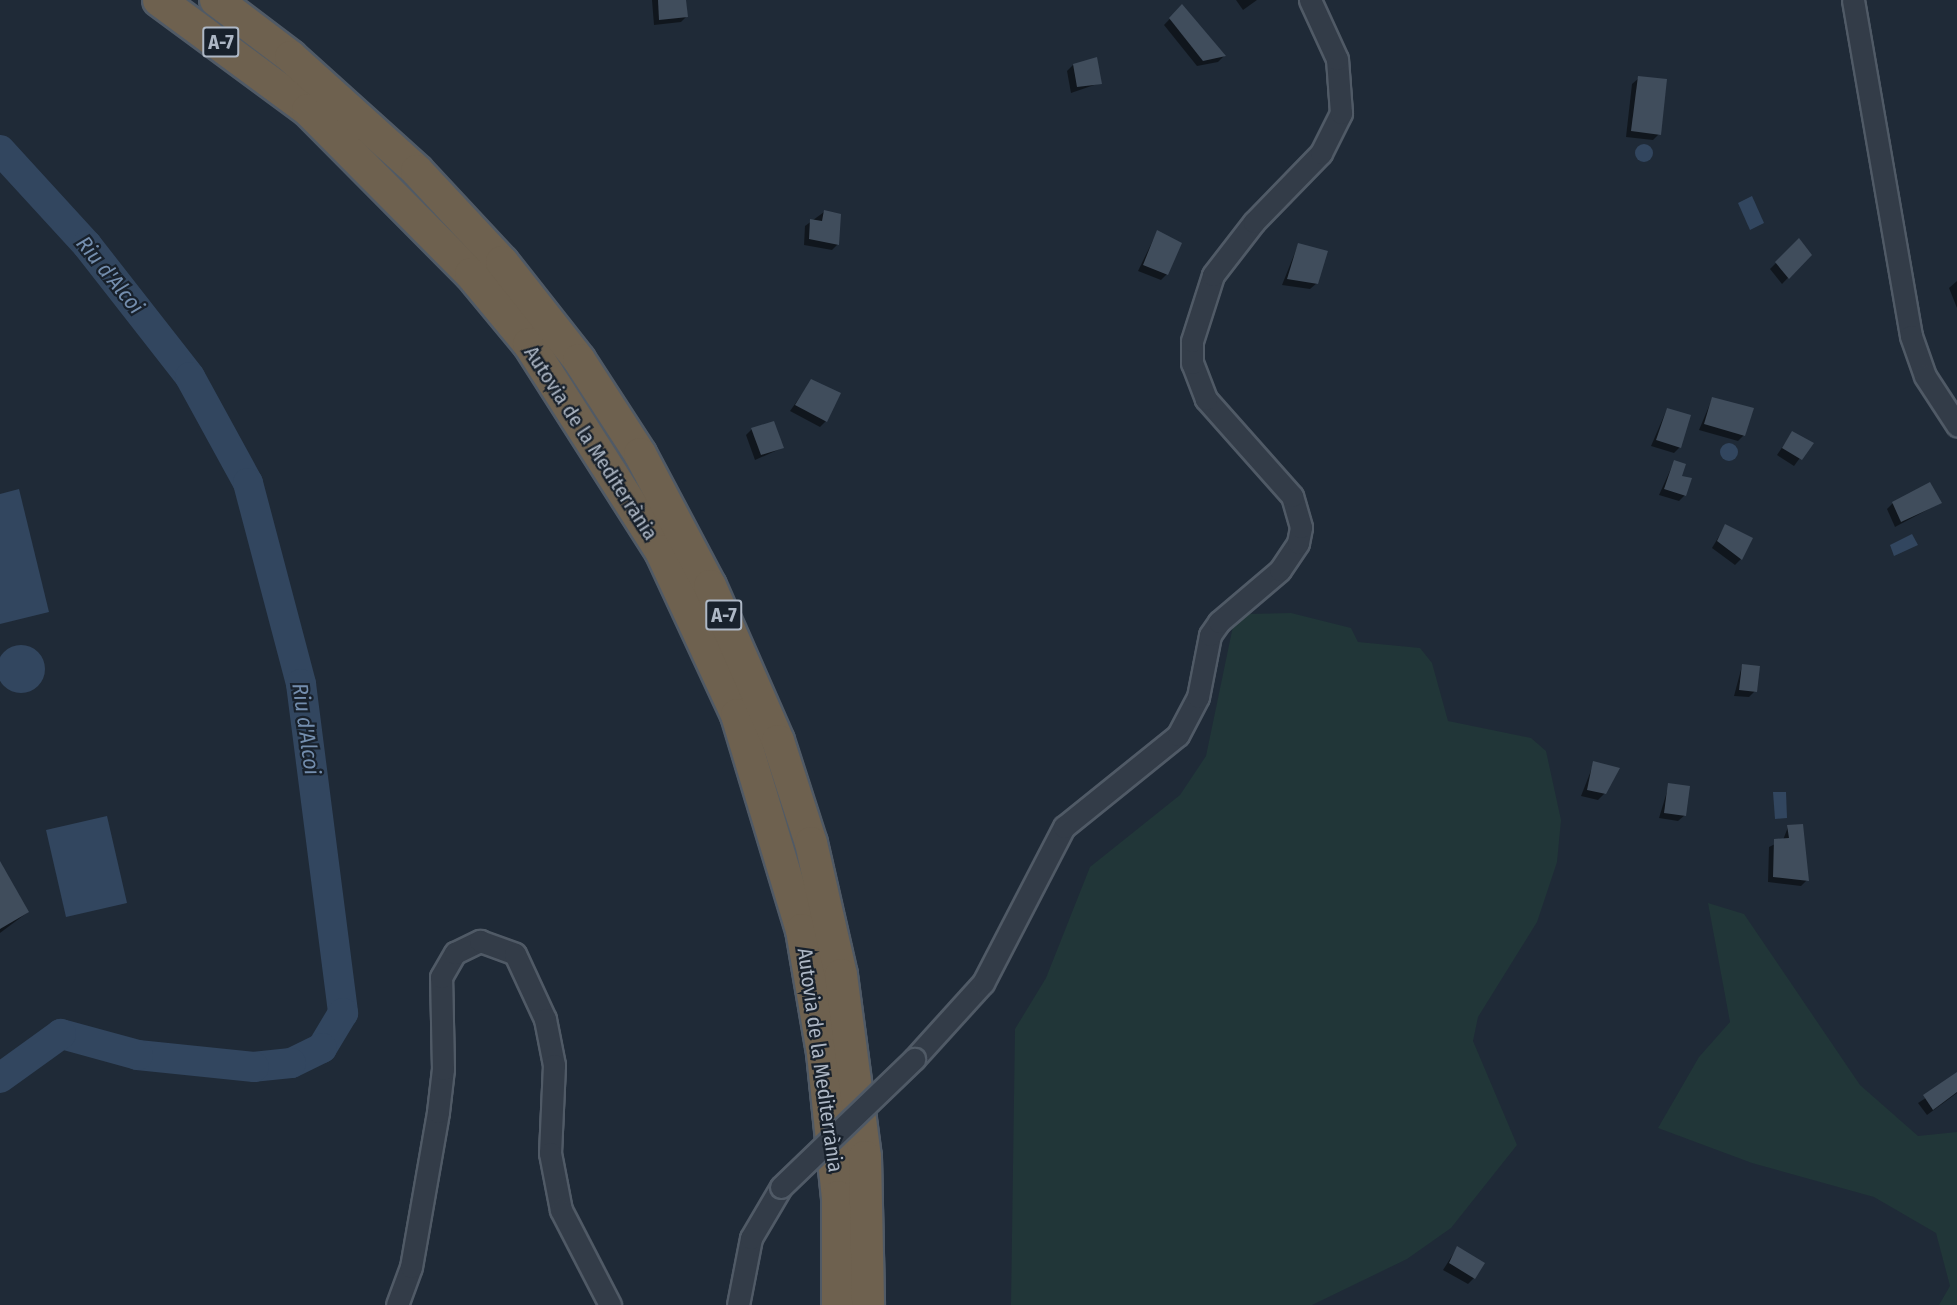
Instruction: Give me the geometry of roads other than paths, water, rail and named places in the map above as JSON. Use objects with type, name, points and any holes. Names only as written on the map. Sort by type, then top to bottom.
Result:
[{"type":"highway","name":"Autovia de la Mediterrània","points":[[159,0],[279,87],[405,204],[529,344],[621,482],[691,612],[737,715],[802,930],[824,1053],[838,1197],[838,1305]]},
{"type":"highway","name":"Autovia de la Mediterrània","points":[[216,0],[291,57],[417,171],[502,262],[579,360],[640,454],[744,658],[811,843],[841,975],[865,1157],[868,1305]]},
{"type":"street","points":[[738,1305],[751,1238],[781,1187],[914,1059],[983,983],[1064,827],[1178,735],[1198,697],[1210,636],[1219,622],[1280,570],[1298,543],[1301,527],[1292,496],[1206,399],[1192,363],[1192,341],[1203,294],[1225,257],[1334,133],[1342,77],[1310,0]]},
{"type":"street","points":[[1852,0],[1911,336],[1925,376],[1957,425]]},
{"type":"street","points":[[397,1305],[411,1267],[439,1101],[441,977],[455,953],[480,941],[508,948],[521,962],[545,1019],[554,1065],[550,1153],[561,1210],[610,1305]]},
{"type":"water","points":[[1640,144],[1648,144],[1653,149],[1651,160],[1640,162],[1635,157],[1635,149]]},
{"type":"water","points":[[1752,196],[1764,223],[1750,230],[1738,203]]},
{"type":"water","points":[[1725,443],[1733,443],[1738,448],[1736,459],[1725,461],[1720,456],[1720,448]]},
{"type":"water","points":[[19,489],[49,612],[0,624],[0,494]]},
{"type":"water","points":[[1912,534],[1918,545],[1894,556],[1890,545]]},
{"type":"water","points":[[21,645],[38,652],[45,669],[38,686],[21,693],[4,686],[-3,669],[4,652]]},
{"type":"water","points":[[1773,792],[1786,792],[1787,818],[1775,819]]},
{"type":"water","points":[[107,816],[127,903],[66,917],[46,830]]},
{"type":"waterway","name":"Riu d'Alcoi","points":[[0,150],[87,245],[190,377],[248,483],[301,684],[343,1013],[322,1048],[291,1063],[254,1067],[138,1055],[61,1034],[0,1078]]}]
